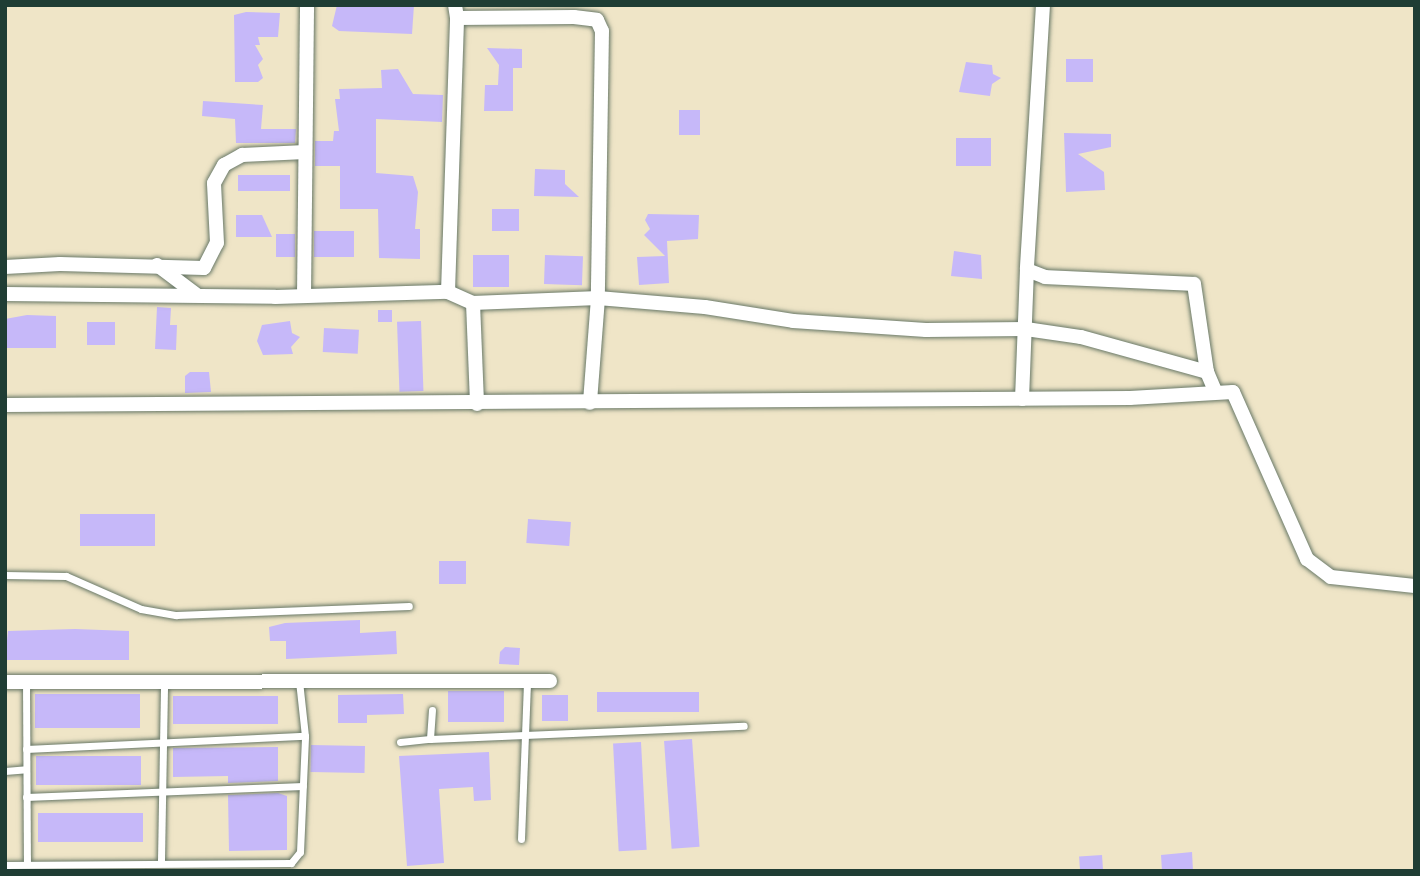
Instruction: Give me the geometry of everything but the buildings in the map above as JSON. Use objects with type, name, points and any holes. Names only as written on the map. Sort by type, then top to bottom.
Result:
[{"type":"street","points":[[304,296],[307,5]]},
{"type":"street","points":[[1022,399],[1043,5]]},
{"type":"street","points":[[448,292],[456,12],[597,20],[603,31],[598,298],[590,403]]},
{"type":"street","points":[[9,269],[157,265],[194,271],[204,268],[214,255],[214,183],[224,165],[242,155],[305,152]]},
{"type":"street","points":[[157,265],[198,295]]},
{"type":"street","points":[[1027,270],[1045,277],[1194,284],[1207,372],[1215,391]]},
{"type":"street","points":[[5,294],[304,296],[448,292],[473,303],[598,298],[705,307],[793,321],[939,331],[1026,328],[1081,337],[1207,372]]},
{"type":"street","points":[[473,303],[477,404]]},
{"type":"street","points":[[5,405],[1022,399],[1204,396],[1215,391],[1233,392],[1307,559],[1331,577],[1415,586]]},
{"type":"street","points":[[5,682],[550,681]]},
{"type":"lane","points":[[5,575],[66,576],[141,609],[176,615],[409,606]]},
{"type":"lane","points":[[5,865],[161,860],[291,863],[300,852],[303,786],[305,736],[299,681]]},
{"type":"lane","points":[[521,839],[527,681]]},
{"type":"lane","points":[[26,682],[27,863]]},
{"type":"lane","points":[[161,860],[164,682]]},
{"type":"lane","points":[[430,739],[432,710]]},
{"type":"lane","points":[[400,742],[744,726]]},
{"type":"lane","points":[[26,749],[305,736]]},
{"type":"lane","points":[[5,771],[26,769]]},
{"type":"lane","points":[[26,797],[303,786]]}]
